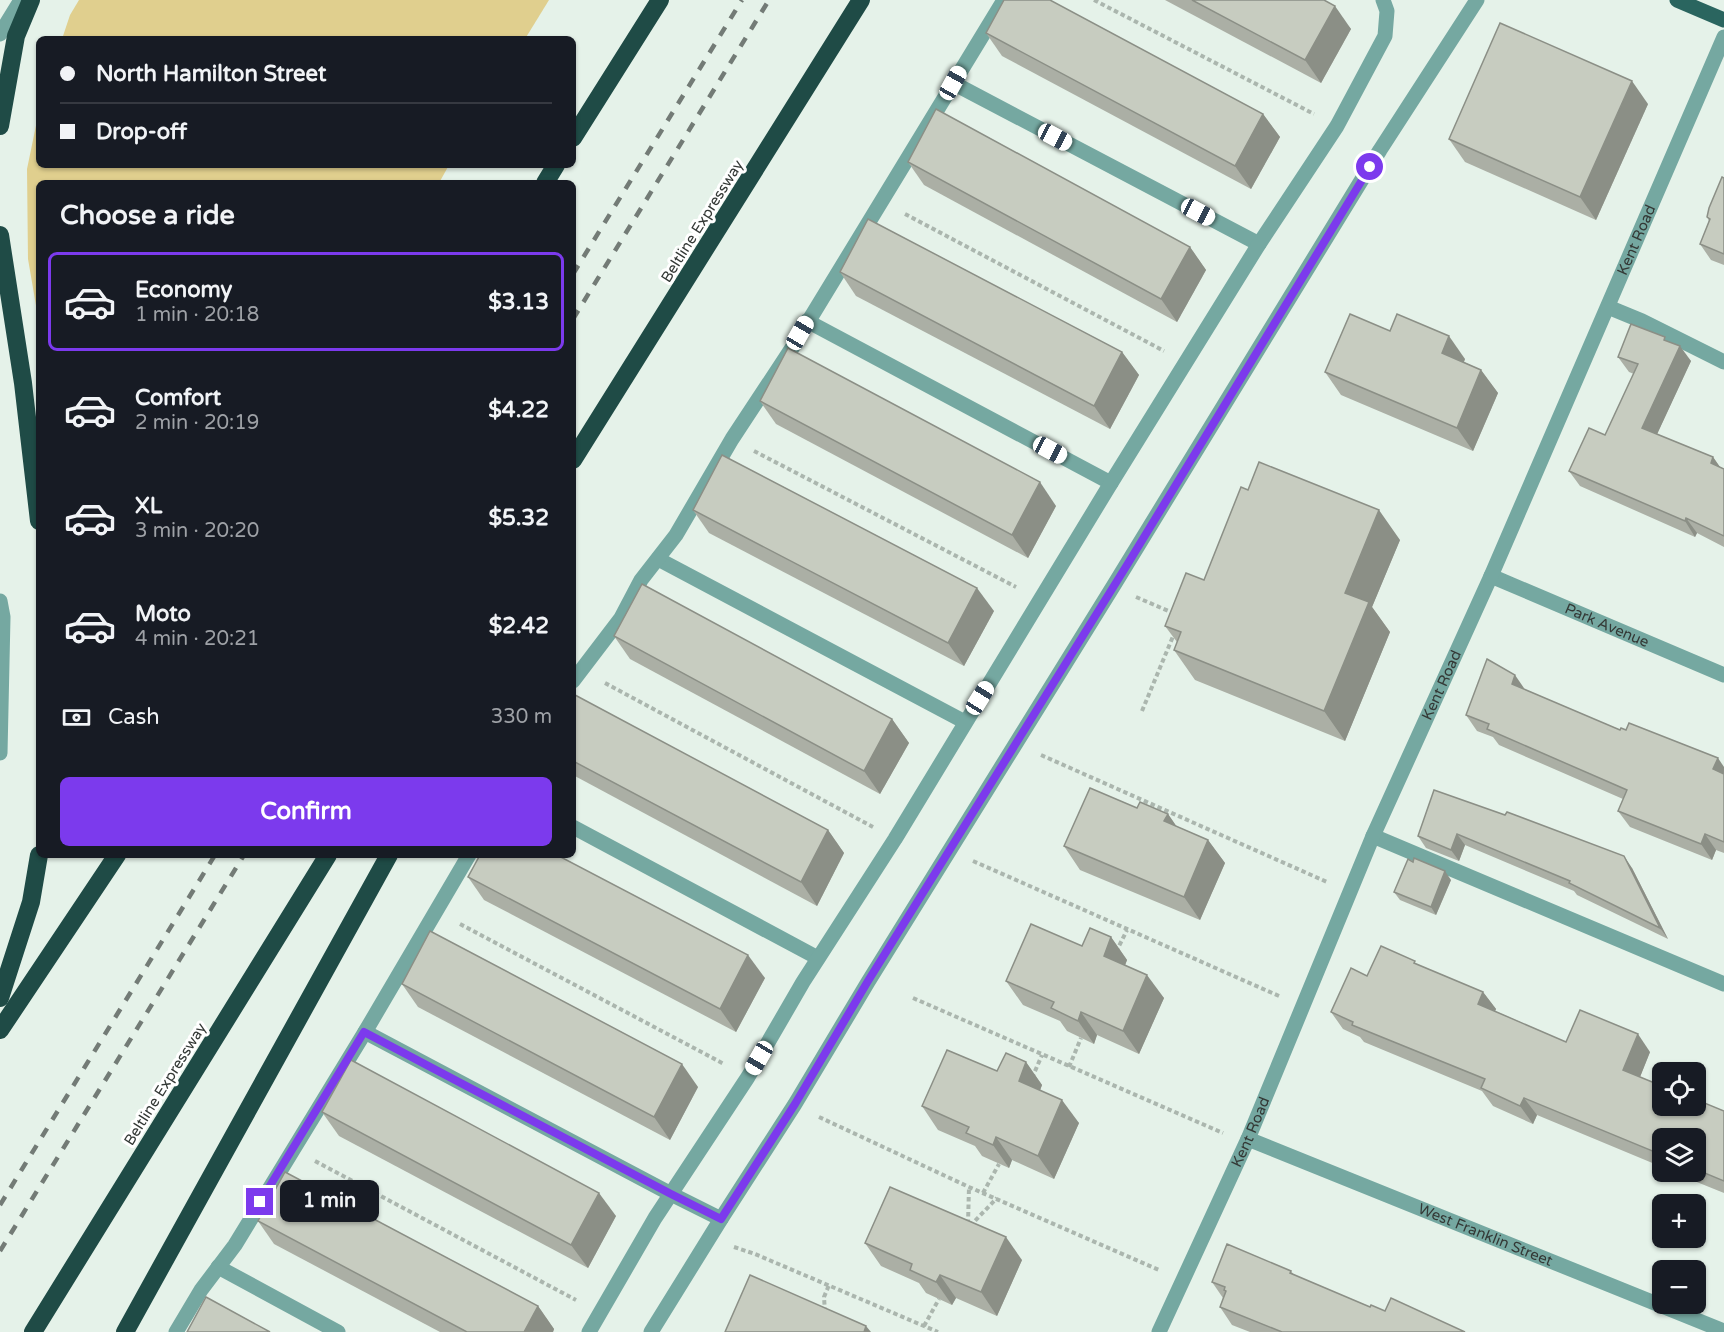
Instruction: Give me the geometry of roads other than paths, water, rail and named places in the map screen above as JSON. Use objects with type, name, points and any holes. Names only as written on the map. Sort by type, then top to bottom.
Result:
[{"type":"highway","points":[[0,126],[16,36],[31,0]]},
{"type":"highway","points":[[576,133],[660,0]]},
{"type":"highway","name":"Beltline Expressway","points":[[576,455],[861,0]]},
{"type":"highway","points":[[0,235],[23,383],[36,495]]},
{"type":"highway","points":[[0,998],[31,902],[38,858]]},
{"type":"highway","points":[[0,1030],[115,858]]},
{"type":"highway","name":"Beltline Expressway","points":[[33,1332],[326,858]]},
{"type":"highway","points":[[125,1332],[387,858]]},
{"type":"main road","points":[[1677,0],[1724,20]]},
{"type":"street","points":[[0,33],[21,0]]},
{"type":"street","points":[[576,677],[621,618],[641,580],[676,535],[732,439],[1004,0]]},
{"type":"street","points":[[589,1332],[671,1194],[748,1077],[818,958],[895,839],[1259,244],[1337,126],[1385,36],[1387,11],[1383,0]]},
{"type":"street","points":[[651,1332],[795,1104],[868,981],[1375,160],[1477,0]]},
{"type":"street","name":"Kent Road","points":[[1159,1332],[1248,1139],[1373,836],[1491,576],[1724,37]]},
{"type":"street","points":[[953,83],[1259,244]]},
{"type":"street","points":[[1608,307],[1642,321],[1724,362]]},
{"type":"street","points":[[807,321],[1111,483]]},
{"type":"street","points":[[658,559],[965,722]]},
{"type":"street","name":"Park Avenue","points":[[1491,576],[1724,675]]},
{"type":"street","points":[[0,601],[3,617],[0,753]]},
{"type":"street","points":[[576,829],[818,958]]},
{"type":"street","points":[[1373,836],[1724,984]]},
{"type":"street","points":[[176,1332],[201,1290],[235,1245],[467,858]]},
{"type":"street","points":[[364,1032],[721,1219]]},
{"type":"street","name":"West Franklin Street","points":[[1248,1139],[1724,1332]]},
{"type":"street","points":[[218,1267],[338,1332]]},
{"type":"railway","points":[[576,269],[742,0]]},
{"type":"railway","points":[[576,314],[769,0]]},
{"type":"railway","points":[[0,1205],[213,858]]},
{"type":"railway","points":[[0,1251],[242,858]]}]
